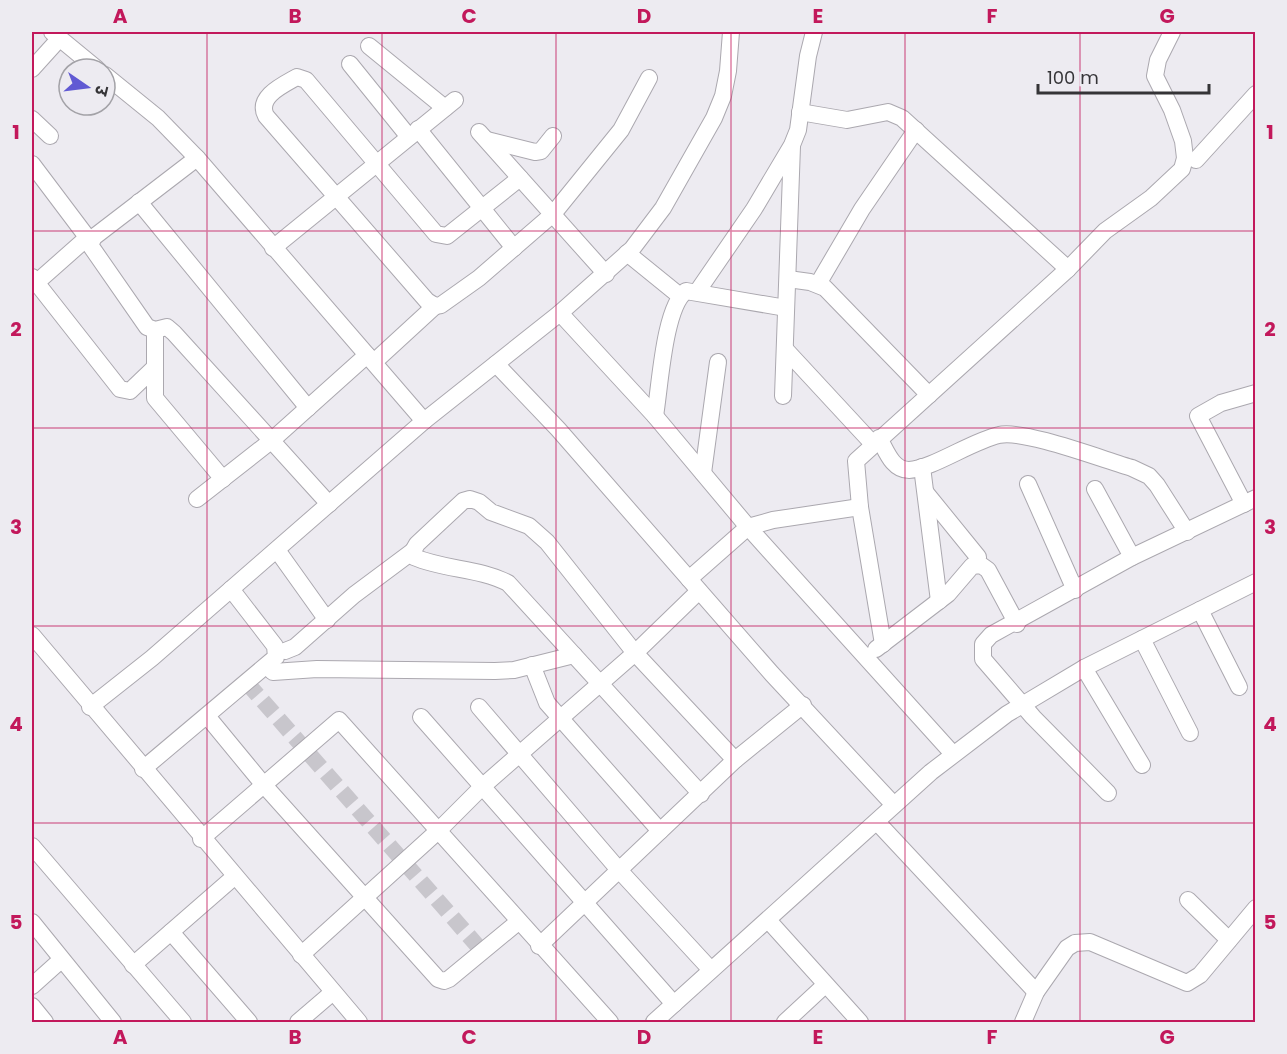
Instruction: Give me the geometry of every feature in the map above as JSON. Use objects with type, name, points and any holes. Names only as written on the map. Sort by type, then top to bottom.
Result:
[{"type":"street","points":[[90,707],[277,550],[424,421],[560,313],[627,253],[663,208],[714,117],[728,71],[730,32]]},
{"type":"street","points":[[697,292],[754,209],[792,145],[798,130],[814,32]]},
{"type":"street","points":[[883,644],[854,466],[876,441],[1068,269],[1113,224],[1151,198],[1182,169],[1185,158],[1183,141],[1155,76],[1158,60],[1172,32]]},
{"type":"street","points":[[32,69],[56,35],[83,57]]},
{"type":"street","points":[[273,248],[450,104],[369,46]]},
{"type":"street","points":[[350,64],[483,207],[514,248]]},
{"type":"street","points":[[435,306],[427,301],[266,116],[263,105],[265,99],[297,77],[306,80],[375,165],[436,234],[441,236],[447,236],[520,178]]},
{"type":"street","points":[[196,500],[435,306],[441,305],[470,285],[553,214],[621,130],[650,78]]},
{"type":"street","points":[[117,85],[158,118],[197,158],[424,421]]},
{"type":"street","points":[[1196,160],[1256,94]]},
{"type":"street","points":[[800,112],[847,120],[888,112],[902,118],[1068,269]]},
{"type":"street","points":[[32,119],[50,136]]},
{"type":"street","points":[[818,284],[862,209],[915,130]]},
{"type":"street","points":[[553,136],[541,151],[535,152],[483,136],[606,274]]},
{"type":"street","points":[[783,396],[792,145]]},
{"type":"street","points":[[153,369],[130,391],[120,388],[34,280],[197,158]]},
{"type":"street","points":[[32,164],[89,239],[90,245],[147,327],[155,330],[167,327],[174,333],[329,504]]},
{"type":"street","points":[[139,202],[308,408]]},
{"type":"street","points":[[627,253],[680,296]]},
{"type":"street","points":[[788,279],[818,284],[929,395]]},
{"type":"street","points":[[655,416],[671,318],[680,296],[686,291],[786,308]]},
{"type":"street","points":[[560,313],[655,416],[748,527],[953,754]]},
{"type":"street","points":[[155,330],[153,390],[159,405],[223,479]]},
{"type":"street","points":[[785,349],[900,468],[909,470],[922,467],[1000,435],[1024,436],[1149,476],[1187,532]]},
{"type":"street","points":[[703,473],[718,362]]},
{"type":"street","points":[[496,364],[558,429],[694,585],[894,805]]},
{"type":"street","points":[[1108,793],[1033,717],[983,659],[983,644],[992,635],[1017,624],[1132,557],[1250,501],[1198,416],[1221,403],[1256,393]]},
{"type":"street","points":[[922,467],[939,601]]},
{"type":"street","points":[[1028,484],[1076,590]]},
{"type":"street","points":[[1095,489],[1132,557]]},
{"type":"street","points":[[925,493],[978,557]]},
{"type":"street","points":[[285,651],[295,647],[354,595],[413,551],[417,543],[464,501],[470,499],[479,502],[491,512],[529,526],[547,542],[635,653],[735,760]]},
{"type":"street","points":[[301,956],[438,831],[520,752],[635,653],[748,527],[773,520],[860,507]]},
{"type":"street","points":[[277,550],[327,620]]},
{"type":"street","points":[[413,551],[414,557],[493,575],[508,583],[700,794]]},
{"type":"street","points":[[865,655],[939,601],[972,566],[981,565],[988,570],[1003,594],[1017,624]]},
{"type":"street","points":[[654,1023],[953,754],[1023,703],[1084,668],[1256,582]]},
{"type":"street","points":[[143,770],[276,657],[275,646],[231,589]]},
{"type":"street","points":[[1200,610],[1239,687]]},
{"type":"street","points":[[32,635],[201,839],[359,1023]]},
{"type":"street","points":[[1142,639],[1190,733]]},
{"type":"street","points":[[267,666],[273,672],[317,669],[495,671],[574,655]]},
{"type":"street","points":[[532,665],[542,695],[660,831]]},
{"type":"street","points":[[1084,668],[1142,765]]},
{"type":"street","points":[[539,946],[735,760],[803,705]]},
{"type":"street","points":[[479,707],[619,870],[711,970]]},
{"type":"street","points":[[207,716],[263,784],[438,979],[444,981],[518,922]]},
{"type":"street","points":[[421,717],[674,1004]]},
{"type":"street","points":[[201,839],[339,720],[610,1023]]},
{"type":"street","points":[[877,822],[1036,992]]},
{"type":"street","points":[[32,846],[183,1023]]},
{"type":"street","points":[[134,965],[234,877]]},
{"type":"street","points":[[1188,900],[1229,940]]},
{"type":"street","points":[[1025,1022],[1036,992],[1067,948],[1075,943],[1090,942],[1187,983],[1200,975],[1256,908]]},
{"type":"street","points":[[768,920],[860,1023]]},
{"type":"street","points":[[32,922],[60,960],[113,1023]]},
{"type":"street","points":[[171,932],[249,1023]]},
{"type":"street","points":[[32,986],[60,960]]},
{"type":"street","points":[[785,1023],[825,985]]},
{"type":"street","points":[[298,1023],[333,992]]},
{"type":"street","points":[[32,1006],[45,1023]]},
{"type":"tunnel","points":[[247,683],[482,951]]}]
